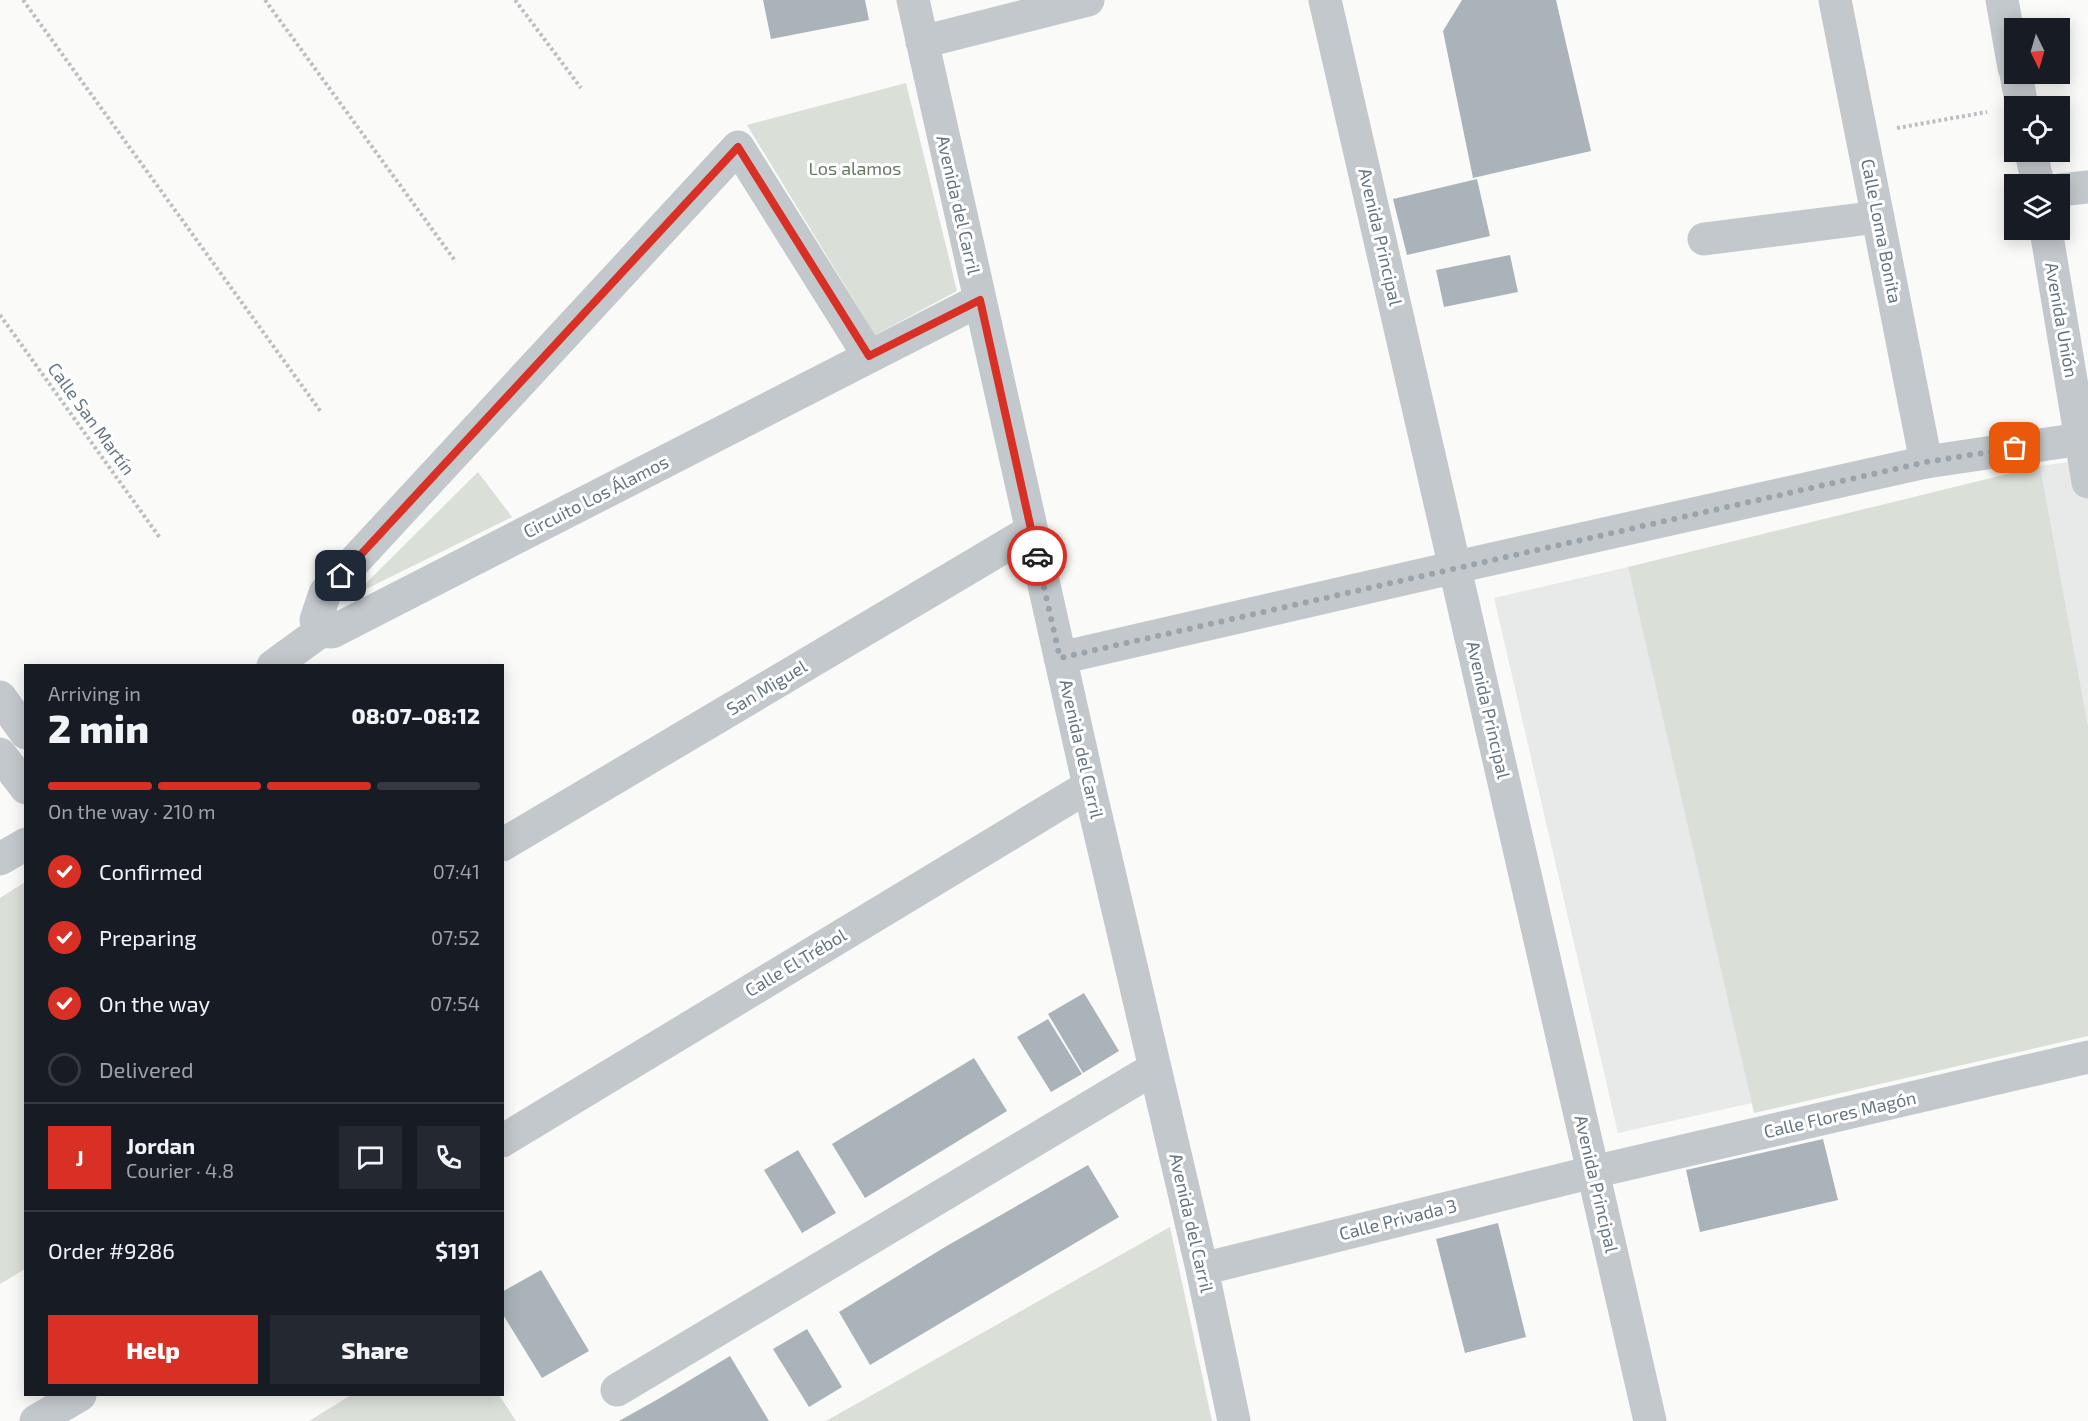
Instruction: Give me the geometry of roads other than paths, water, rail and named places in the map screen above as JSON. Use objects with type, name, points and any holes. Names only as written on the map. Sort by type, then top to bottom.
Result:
[{"type":"street","name":"Avenida del Carril","points":[[913,0],[1089,786],[1203,1269],[1234,1421]]},
{"type":"street","points":[[922,42],[1088,0]]},
{"type":"street","name":"Avenida Principal","points":[[1325,0],[1650,1421]]},
{"type":"street","name":"Calle Loma Bonita","points":[[1835,0],[1926,462]]},
{"type":"street","points":[[2002,0],[2005,18]]},
{"type":"street","points":[[321,631],[316,620],[325,593],[738,147],[869,356]]},
{"type":"street","points":[[2070,189],[2088,187]]},
{"type":"street","points":[[1704,239],[1878,216]]},
{"type":"street","name":"Avenida Unión","points":[[2048,240],[2085,438],[2088,482]]},
{"type":"street","name":"Circuito Los Álamos","points":[[276,664],[321,631],[332,632],[980,300]]},
{"type":"street","points":[[1060,658],[1926,462],[2085,438]]},
{"type":"street","name":"San Miguel","points":[[504,844],[1031,531]]},
{"type":"street","points":[[0,697],[24,730]]},
{"type":"street","points":[[0,754],[24,785]]},
{"type":"street","name":"Calle El Trébol","points":[[504,1140],[1089,786]]},
{"type":"street","points":[[0,859],[24,845]]},
{"type":"street","name":"Calle Flores Magón","points":[[1593,1172],[2088,1057]]},
{"type":"street","points":[[616,1390],[1155,1068]]},
{"type":"street","name":"Calle Privada 3","points":[[1203,1269],[1593,1172]]},
{"type":"street","points":[[36,1421],[78,1396]]},
{"type":"park label","name":"Los alamos","points":[[855,169]]}]
